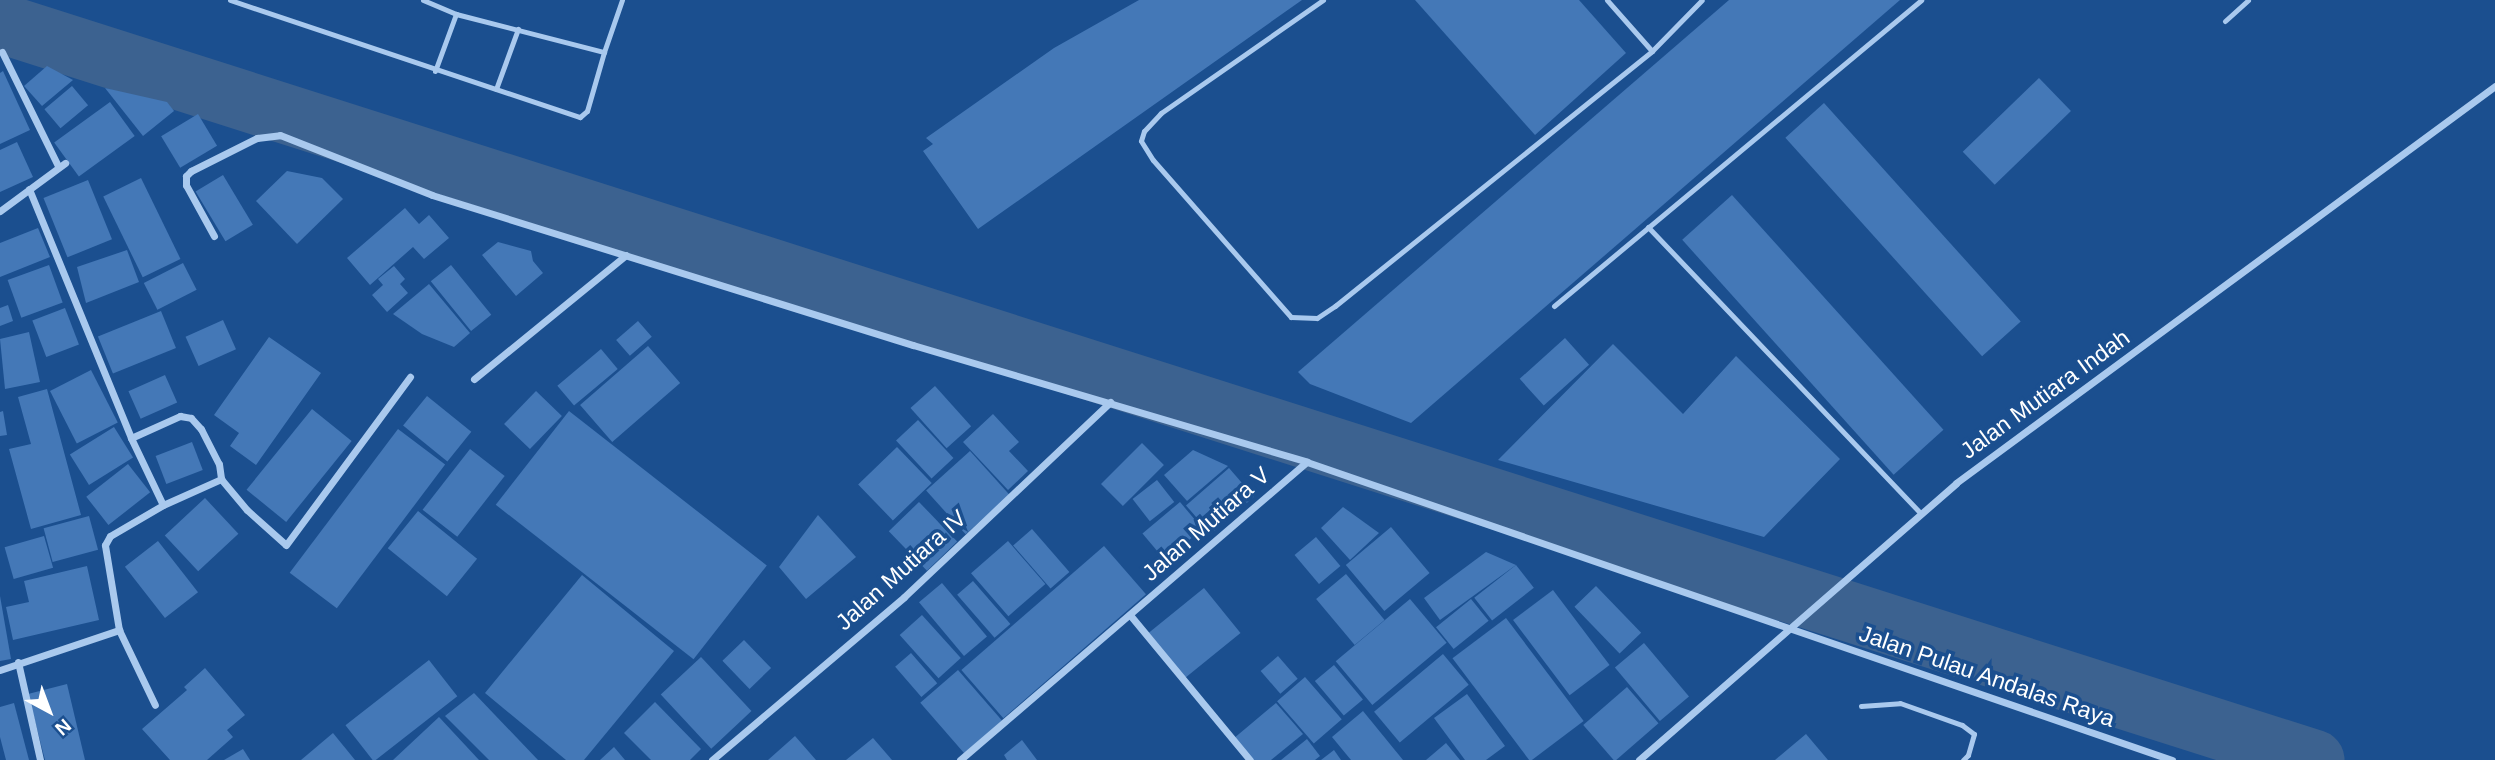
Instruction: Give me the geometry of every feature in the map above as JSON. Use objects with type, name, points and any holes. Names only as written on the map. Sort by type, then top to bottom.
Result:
[{"type":"street","points":[[0,211],[61,165],[2,52]]},
{"type":"street","name":"Jalan Mutiara Indah","points":[[1639,760],[1789,626],[1997,450],[2495,86]]},
{"type":"street","name":"Jalan Pulau Andalas Raya","points":[[214,236],[186,185],[186,176],[257,138],[280,135],[432,195],[913,345],[1307,462],[1789,626],[2063,725],[2172,760]]},
{"type":"street","points":[[29,189],[131,438],[163,505]]},
{"type":"street","points":[[474,379],[626,255]]},
{"type":"street","points":[[131,438],[180,416],[191,418],[201,429],[219,464],[221,479],[247,510],[286,545],[411,377]]},
{"type":"street","name":"Jalan Mutiara IV","points":[[712,760],[904,597],[1110,402]]},
{"type":"street","name":"Jalan Mutiara V","points":[[960,760],[1307,462]]},
{"type":"street","points":[[155,705],[119,630],[105,545],[110,536],[163,505],[221,479]]},
{"type":"street","points":[[1130,615],[1251,760]]},
{"type":"street","points":[[0,670],[119,630]]},
{"type":"street","points":[[18,662],[40,760]]},
{"type":"lane","points":[[230,0],[435,71],[580,117],[587,111],[622,0]]},
{"type":"lane","points":[[423,0],[456,14],[604,52]]},
{"type":"lane","points":[[1324,0],[1161,113],[1144,131],[1141,141],[1153,159],[1292,317],[1317,318],[1335,306],[1652,51],[1702,0]]},
{"type":"lane","points":[[1607,0],[1652,51]]},
{"type":"lane","points":[[1554,306],[1921,0]]},
{"type":"lane","points":[[2225,21],[2248,0]]},
{"type":"lane","points":[[435,71],[456,14]]},
{"type":"lane","points":[[496,89],[518,29]]},
{"type":"lane","points":[[1648,227],[1921,514]]},
{"type":"lane","points":[[1861,706],[1900,703],[1962,725],[1974,734],[1968,755],[1963,760]]},
{"type":"building","points":[[1139,0],[1302,0],[978,229],[923,151],[933,144],[926,138],[1054,48]]},
{"type":"building","points":[[1415,0],[1579,0],[1626,53],[1535,135]]},
{"type":"building","points":[[1729,0],[1900,0],[1411,423],[1310,384],[1298,372]]},
{"type":"building","points":[[47,66],[73,80],[42,106],[24,86]]},
{"type":"building","points":[[3,71],[30,130],[0,144],[0,73]]},
{"type":"building","points":[[2039,78],[2071,111],[1995,185],[1963,152]]},
{"type":"building","points":[[72,86],[88,105],[60,128],[44,109]]},
{"type":"building","points":[[105,88],[167,102],[174,111],[143,136]]},
{"type":"building","points":[[110,102],[135,136],[79,177],[54,143]]},
{"type":"building","points":[[1824,103],[2021,321],[1982,356],[1785,138]]},
{"type":"building","points":[[198,114],[217,146],[180,168],[161,136]]},
{"type":"building","points":[[17,142],[33,177],[0,192],[0,150]]},
{"type":"building","points":[[287,171],[322,178],[343,199],[297,244],[256,201]]},
{"type":"building","points":[[223,175],[253,225],[225,241],[196,191]]},
{"type":"building","points":[[141,178],[180,259],[143,277],[103,196]]},
{"type":"building","points":[[88,180],[112,239],[67,257],[43,198]]},
{"type":"building","points":[[1732,195],[1943,430],[1894,475],[1682,240]]},
{"type":"building","points":[[405,208],[419,224],[429,215],[449,238],[424,259],[413,247],[370,285],[347,258]]},
{"type":"building","points":[[38,228],[50,257],[0,277],[0,243]]},
{"type":"building","points":[[498,242],[531,251],[533,261],[543,273],[516,296],[482,255]]},
{"type":"building","points":[[127,250],[139,282],[86,303],[77,267]]},
{"type":"building","points":[[183,263],[197,290],[157,310],[144,283]]},
{"type":"building","points":[[49,265],[63,303],[21,318],[8,280]]},
{"type":"building","points":[[451,265],[491,315],[471,331],[431,281]]},
{"type":"building","points":[[394,266],[405,279],[400,284],[408,293],[387,312],[372,295],[383,285],[378,279]]},
{"type":"building","points":[[429,284],[470,333],[454,347],[422,334],[393,314]]},
{"type":"building","points":[[8,305],[13,321],[0,326],[0,308]]},
{"type":"building","points":[[65,308],[79,344],[46,357],[32,321]]},
{"type":"building","points":[[161,311],[176,348],[113,374],[98,336]]},
{"type":"building","points":[[223,320],[236,349],[199,366],[186,337]]},
{"type":"building","points":[[638,321],[652,337],[630,356],[616,340]]},
{"type":"building","points":[[29,332],[40,382],[5,389],[0,339]]},
{"type":"building","points":[[269,337],[321,373],[256,465],[230,446],[239,433],[214,415]]},
{"type":"building","points":[[1565,338],[1589,365],[1544,406],[1520,379]]},
{"type":"building","points":[[1613,344],[1683,414],[1736,356],[1840,459],[1764,537],[1498,460]]},
{"type":"building","points":[[648,346],[680,383],[612,442],[580,405]]},
{"type":"building","points":[[601,349],[618,369],[574,406],[557,386]]},
{"type":"building","points":[[91,370],[118,423],[77,443],[50,391]]},
{"type":"building","points":[[165,375],[177,402],[141,419],[128,391]]},
{"type":"building","points":[[935,386],[971,426],[947,448],[910,408]]},
{"type":"building","points":[[47,389],[81,515],[31,529],[9,449],[31,444],[18,397]]},
{"type":"building","points":[[536,391],[562,416],[530,449],[504,424]]},
{"type":"building","points":[[427,396],[471,432],[447,461],[403,426]]},
{"type":"building","points":[[312,409],[352,441],[286,522],[247,490]]},
{"type":"building","points":[[3,411],[7,435],[0,436],[0,412]]},
{"type":"building","points":[[569,411],[767,566],[694,659],[496,505]]},
{"type":"building","points":[[993,414],[1019,442],[1009,451],[1028,471],[1008,490],[963,442]]},
{"type":"building","points":[[918,420],[953,458],[932,478],[896,440]]},
{"type":"building","points":[[114,427],[133,458],[89,485],[70,455]]},
{"type":"building","points":[[398,429],[445,465],[337,608],[290,573]]},
{"type":"building","points":[[192,442],[203,470],[166,484],[156,456]]},
{"type":"building","points":[[1142,443],[1164,465],[1123,506],[1101,484]]},
{"type":"building","points":[[897,447],[932,483],[893,520],[858,485]]},
{"type":"building","points":[[470,449],[505,476],[457,537],[423,510]]},
{"type":"building","points":[[1193,450],[1228,466],[1187,501],[1164,475]]},
{"type":"building","points":[[970,451],[1009,495],[966,534],[926,490]]},
{"type":"building","points":[[128,464],[150,492],[108,525],[86,497]]},
{"type":"building","points":[[1229,468],[1254,497],[1211,534],[1186,505]]},
{"type":"building","points":[[1157,480],[1174,502],[1150,521],[1133,499]]},
{"type":"building","points":[[205,498],[238,534],[198,571],[165,536]]},
{"type":"building","points":[[919,502],[957,542],[927,571],[889,531]]},
{"type":"building","points":[[1180,502],[1202,529],[1165,560],[1142,533]]},
{"type":"building","points":[[1343,507],[1379,533],[1350,560],[1321,528]]},
{"type":"building","points":[[418,511],[477,559],[447,596],[388,548]]},
{"type":"building","points":[[818,515],[856,557],[806,599],[779,567]]},
{"type":"building","points":[[89,516],[98,550],[53,562],[44,528]]},
{"type":"building","points":[[1391,527],[1430,573],[1384,611],[1346,565]]},
{"type":"building","points":[[1032,529],[1069,572],[1051,588],[1013,545]]},
{"type":"building","points":[[44,536],[53,568],[14,579],[5,547]]},
{"type":"building","points":[[1316,537],[1340,566],[1319,584],[1295,555]]},
{"type":"building","points":[[158,541],[198,592],[165,618],[125,567]]},
{"type":"building","points":[[1008,541],[1045,584],[1008,616],[971,573]]},
{"type":"building","points":[[1104,546],[1146,594],[1003,718],[961,670]]},
{"type":"building","points":[[1486,552],[1516,565],[1440,620],[1424,598]]},
{"type":"building","points":[[1516,565],[1534,588],[1492,620],[1474,598]]},
{"type":"building","points":[[87,566],[99,620],[13,640],[6,607],[29,602],[24,581]]},
{"type":"building","points":[[1346,574],[1385,620],[1355,645],[1316,599]]},
{"type":"building","points":[[582,575],[674,651],[584,760],[566,760],[485,693]]},
{"type":"building","points":[[973,581],[1010,624],[995,638],[957,595]]},
{"type":"building","points":[[942,583],[987,637],[964,656],[919,602]]},
{"type":"building","points":[[1596,586],[1641,633],[1620,654],[1574,607]]},
{"type":"building","points":[[1204,588],[1241,633],[1185,678],[1149,633]]},
{"type":"building","points":[[1553,590],[1610,665],[1570,695],[1513,620]]},
{"type":"building","points":[[0,596],[11,659],[0,661]]},
{"type":"building","points":[[1410,599],[1447,643],[1372,705],[1336,661]]},
{"type":"building","points":[[1471,599],[1489,621],[1454,649],[1436,627]]},
{"type":"building","points":[[922,615],[961,658],[939,678],[900,635]]},
{"type":"building","points":[[1506,618],[1584,721],[1529,760],[1452,658]]},
{"type":"building","points":[[744,640],[771,668],[750,689],[722,661]]},
{"type":"building","points":[[1644,643],[1689,697],[1660,721],[1615,667]]},
{"type":"building","points":[[911,653],[937,683],[921,697],[895,667]]},
{"type":"building","points":[[1443,654],[1469,685],[1400,742],[1374,712]]},
{"type":"building","points":[[1278,656],[1298,679],[1280,694],[1261,671]]},
{"type":"building","points":[[701,657],[751,711],[711,749],[661,695]]},
{"type":"building","points":[[429,660],[457,696],[376,760],[373,760],[345,725]]},
{"type":"building","points":[[1334,665],[1363,699],[1344,716],[1315,681]]},
{"type":"building","points":[[205,668],[245,715],[227,730],[233,737],[207,760],[170,760],[142,729],[187,690],[184,687]]},
{"type":"building","points":[[958,670],[1002,721],[964,753],[920,703]]},
{"type":"building","points":[[1305,677],[1342,719],[1314,744],[1277,701]]},
{"type":"building","points":[[67,684],[85,760],[45,760],[28,694]]},
{"type":"building","points":[[1627,687],[1658,723],[1616,760],[1583,725]]},
{"type":"building","points":[[474,693],[538,760],[489,760],[445,716]]},
{"type":"building","points":[[1467,694],[1505,746],[1486,760],[1465,760],[1434,718]]},
{"type":"building","points":[[655,702],[701,749],[690,760],[651,760],[624,733]]},
{"type":"building","points":[[14,703],[29,760],[6,760],[0,737],[0,707]]},
{"type":"building","points":[[1276,703],[1303,734],[1271,760],[1251,760],[1233,739]]},
{"type":"building","points":[[1363,711],[1403,760],[1351,760],[1332,737]]},
{"type":"building","points":[[439,717],[479,760],[393,760]]},
{"type":"building","points":[[333,733],[355,760],[301,760]]},
{"type":"building","points":[[1806,734],[1828,760],[1775,760]]},
{"type":"building","points":[[795,736],[816,760],[768,760]]},
{"type":"building","points":[[873,738],[892,760],[846,760]]},
{"type":"building","points":[[1307,739],[1320,756],[1315,760],[1281,760]]},
{"type":"building","points":[[1022,740],[1037,760],[1007,760],[1004,755]]},
{"type":"building","points":[[1446,743],[1460,760],[1426,760]]},
{"type":"building","points":[[614,747],[625,760],[600,760]]},
{"type":"building","points":[[243,749],[250,760],[224,760]]},
{"type":"building","points":[[1334,750],[1341,760],[1321,760]]},
{"type":"waterway","points":[[0,23],[2315,760]]}]
